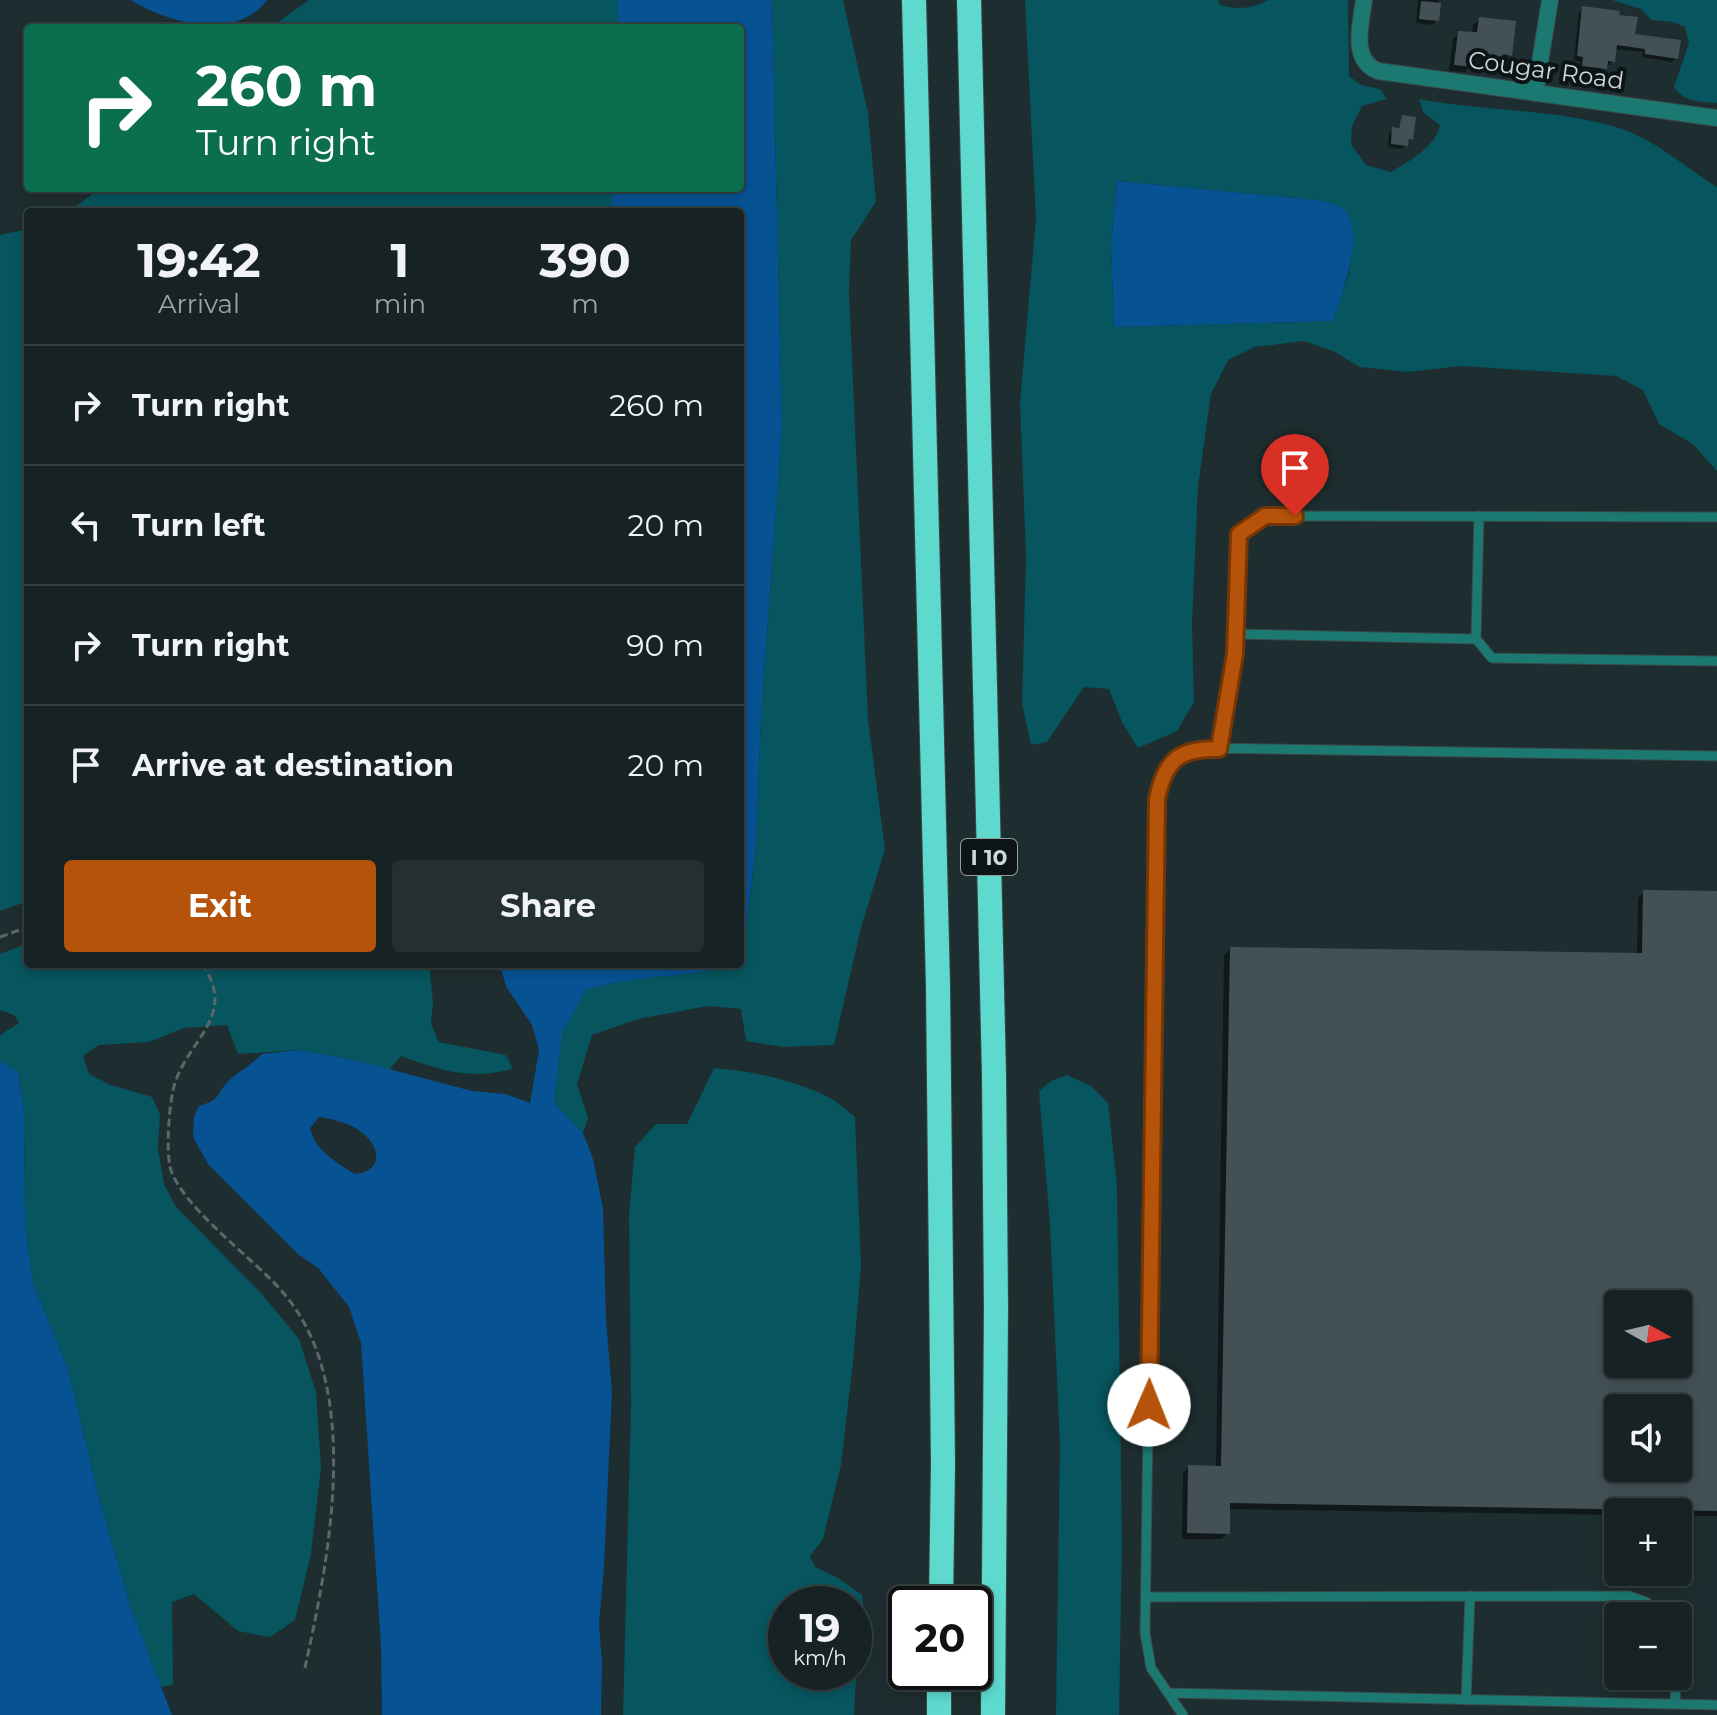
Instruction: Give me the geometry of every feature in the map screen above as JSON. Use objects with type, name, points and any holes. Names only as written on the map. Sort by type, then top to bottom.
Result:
[{"type":"highway","name":"I 10","points":[[914,0],[938,986],[943,1464],[941,1586]]},
{"type":"highway","name":"I 10","points":[[969,0],[994,1075],[993,1715]]},
{"type":"highway","points":[[939,1690],[939,1715]]},
{"type":"street","name":"Cougar Road","points":[[1364,0],[1359,45],[1369,67],[1378,71],[1717,118]]},
{"type":"street","points":[[1535,93],[1550,0]]},
{"type":"lane","points":[[1219,749],[1235,654],[1239,534],[1265,516],[1717,517]]},
{"type":"lane","points":[[1479,516],[1476,639],[1492,658],[1717,661]]},
{"type":"lane","points":[[1236,634],[1476,639]]},
{"type":"lane","points":[[1183,1715],[1151,1668],[1147,1651],[1157,799],[1165,771],[1187,751],[1219,749],[1717,756]]},
{"type":"lane","points":[[1466,1700],[1470,1596]]},
{"type":"lane","points":[[1146,1597],[1629,1596],[1646,1602]]},
{"type":"lane","points":[[1675,1704],[1676,1690]]},
{"type":"lane","points":[[1168,1693],[1717,1705]]},
{"type":"path","points":[[0,937],[24,928]]},
{"type":"path","points":[[205,968],[215,994],[214,1012],[206,1032],[188,1054],[174,1084],[170,1167],[181,1192],[279,1288],[298,1311],[317,1347],[326,1386],[331,1433],[332,1505],[321,1595],[304,1672]]},
{"type":"shaded area","points":[[309,0],[618,0],[618,24],[276,24]]},
{"type":"shaded area","points":[[772,0],[843,0],[868,113],[876,202],[851,240],[849,292],[868,720],[885,849],[861,928],[834,1045],[783,1047],[746,1041],[741,1009],[708,1006],[638,1019],[592,1035],[577,1084],[588,1118],[583,1133],[554,1103],[560,1036],[585,990],[621,982],[744,968],[744,936],[756,843],[761,716],[782,429]]},
{"type":"shaded area","points":[[1025,0],[1218,0],[1220,5],[1239,8],[1268,0],[1348,0],[1349,76],[1361,85],[1380,89],[1387,99],[1362,106],[1352,126],[1351,144],[1366,165],[1391,172],[1421,153],[1433,140],[1440,125],[1423,112],[1419,99],[1543,113],[1616,127],[1656,146],[1717,187],[1717,471],[1693,444],[1659,424],[1643,390],[1616,376],[1461,366],[1408,372],[1360,367],[1333,351],[1304,341],[1255,347],[1228,360],[1211,394],[1198,486],[1192,625],[1194,702],[1177,731],[1138,748],[1122,722],[1109,689],[1084,687],[1047,742],[1031,745],[1022,704],[1026,555],[1020,403],[1036,218]],"holes":[[[1117,181],[1317,200],[1352,231],[1349,273],[1333,321],[1114,327],[1111,246]]]},
{"type":"shaded area","points":[[1612,0],[1717,0],[1717,103],[1688,98],[1674,87],[1689,43],[1685,27],[1673,22],[1651,20],[1641,9]]},
{"type":"shaded area","points":[[96,192],[613,192],[611,208],[74,208]]},
{"type":"shaded area","points":[[24,230],[24,902],[0,911],[0,235]]},
{"type":"shaded area","points":[[24,945],[24,968],[429,968],[433,1003],[431,1024],[439,1042],[506,1055],[513,1069],[469,1074],[401,1056],[389,1070],[299,1050],[238,1054],[227,1025],[184,1028],[149,1042],[99,1045],[83,1056],[89,1074],[111,1085],[152,1097],[160,1114],[158,1148],[164,1184],[176,1207],[261,1293],[299,1339],[316,1392],[321,1468],[311,1554],[295,1620],[270,1637],[238,1631],[194,1594],[172,1602],[173,1685],[161,1687],[131,1608],[100,1502],[68,1369],[33,1283],[25,1223],[24,1110],[18,1072],[0,1061],[0,1035],[19,1023],[14,1015],[0,1010],[0,954]]},
{"type":"shaded area","points":[[714,1068],[788,1081],[830,1098],[855,1117],[861,1267],[853,1362],[841,1465],[823,1539],[810,1556],[815,1567],[849,1586],[768,1586],[768,1690],[855,1690],[854,1715],[623,1715],[631,1406],[629,1215],[635,1147],[656,1124],[687,1124]]},
{"type":"shaded area","points":[[1067,1075],[1091,1086],[1108,1103],[1117,1185],[1122,1544],[1119,1715],[1056,1715],[1060,1444],[1050,1225],[1039,1091],[1051,1081]]},
{"type":"water","points":[[131,0],[267,0],[253,13],[224,24],[182,21]]},
{"type":"water","points":[[618,0],[772,0],[782,429],[761,716],[756,843],[744,936],[744,208],[611,208],[613,192],[744,192],[744,24],[618,24]]},
{"type":"water","points":[[1117,181],[1317,200],[1340,207],[1351,222],[1353,235],[1350,265],[1333,321],[1114,327],[1111,246]]},
{"type":"water","points":[[500,968],[724,968],[621,982],[586,990],[562,1033],[554,1103],[583,1133],[593,1159],[603,1208],[606,1320],[612,1392],[599,1625],[601,1715],[382,1715],[381,1646],[361,1343],[349,1307],[319,1269],[298,1254],[208,1164],[193,1137],[194,1117],[199,1106],[216,1098],[227,1083],[262,1054],[299,1050],[355,1060],[472,1091],[505,1094],[530,1103],[539,1050],[532,1025],[507,988]],"holes":[[[319,1117],[357,1129],[370,1141],[376,1155],[372,1168],[355,1174],[334,1161],[316,1143],[310,1128]]]},
{"type":"water","points":[[0,1061],[18,1072],[24,1110],[25,1223],[33,1283],[68,1369],[100,1502],[131,1608],[172,1715],[0,1715]]},
{"type":"building","points":[[1421,1],[1441,3],[1439,21],[1419,19]]},
{"type":"building","points":[[1582,6],[1620,11],[1619,15],[1638,17],[1635,34],[1681,40],[1678,59],[1645,54],[1645,49],[1617,45],[1615,62],[1608,61],[1607,69],[1582,66],[1583,57],[1577,56]]},
{"type":"building","points":[[1479,17],[1516,21],[1512,56],[1503,54],[1502,59],[1475,56],[1473,67],[1454,65],[1458,31],[1477,32]]},
{"type":"building","points":[[1402,115],[1416,117],[1413,140],[1409,139],[1408,146],[1391,144],[1392,127],[1399,128]]},
{"type":"building","points":[[1643,890],[1717,891],[1717,1511],[1692,1511],[1692,1498],[1604,1498],[1604,1509],[1230,1503],[1230,1534],[1187,1533],[1188,1465],[1221,1466],[1230,947],[1642,953]]},
{"type":"route","points":[[1149,1405],[1157,799],[1165,771],[1175,759],[1187,751],[1219,749],[1235,654],[1239,534],[1265,516],[1295,516]]}]
